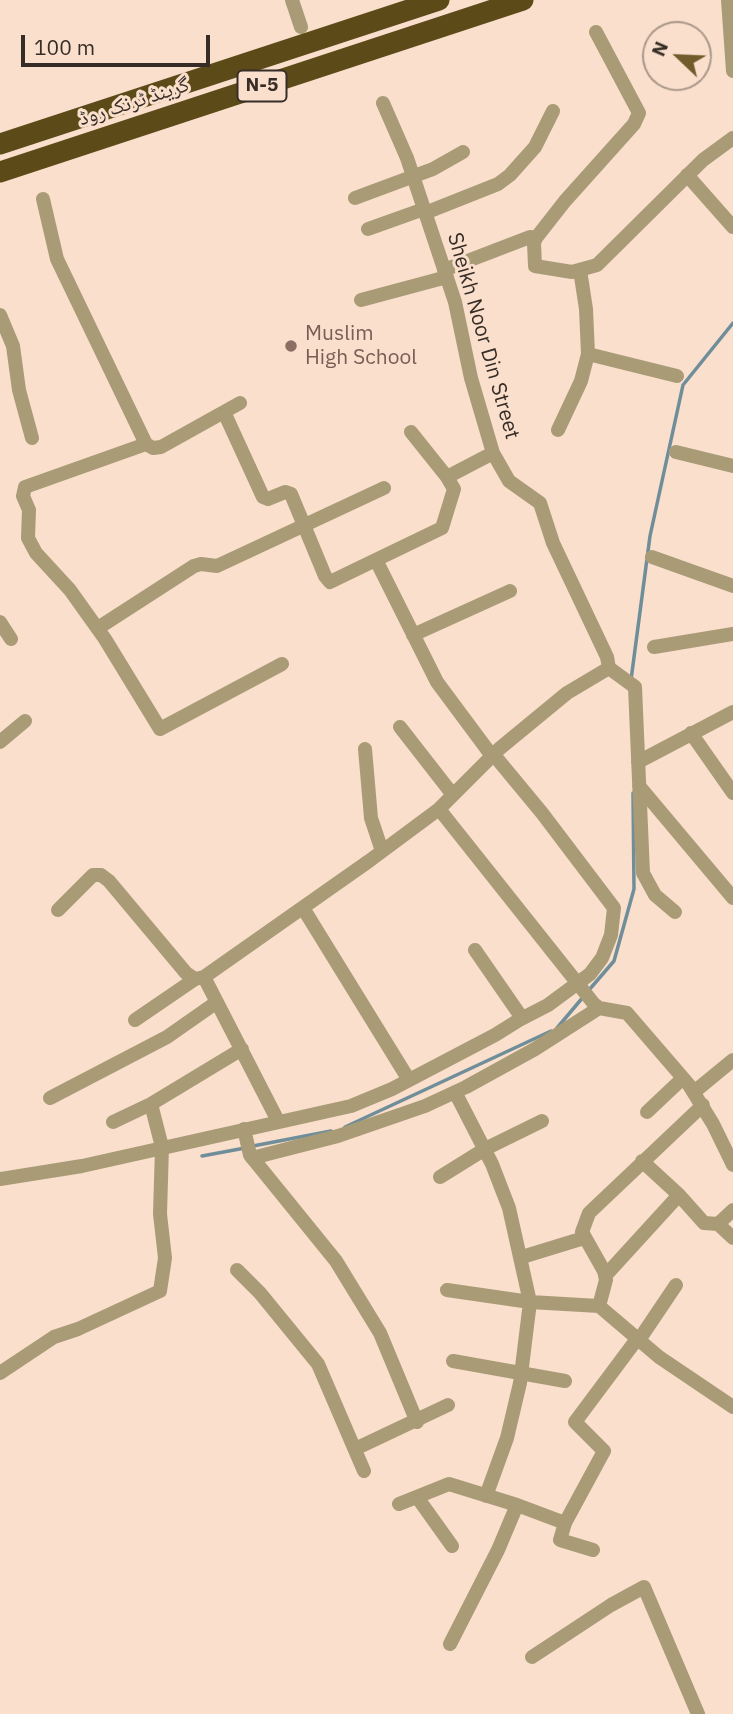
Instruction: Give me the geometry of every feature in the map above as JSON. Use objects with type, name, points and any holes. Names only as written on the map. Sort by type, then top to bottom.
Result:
[{"type":"highway","name":"گرینڈ ٹرنک روڈ","points":[[0,144],[439,0]]},
{"type":"highway","name":"گرینڈ ٹرنک روڈ","points":[[0,172],[523,0]]},
{"type":"street","points":[[292,0],[300,27]]},
{"type":"street","points":[[728,0],[733,71]]},
{"type":"street","points":[[596,32],[639,113],[634,124],[565,201],[536,238],[535,266],[572,272],[597,265],[702,160],[733,138]]},
{"type":"street","name":"Sheikh Noor Din Street","points":[[383,103],[413,176],[455,302],[471,378],[494,453],[509,481],[540,503],[553,544],[614,670]]},
{"type":"street","points":[[368,229],[498,184],[510,175],[535,147],[553,111]]},
{"type":"street","points":[[355,198],[433,169],[463,152]]},
{"type":"street","points":[[687,175],[733,227]]},
{"type":"street","points":[[43,199],[57,259],[146,444],[153,448],[161,447],[240,403]]},
{"type":"street","points":[[361,300],[445,273],[530,237],[536,238]]},
{"type":"street","points":[[558,430],[581,381],[588,354],[586,309],[580,270]]},
{"type":"street","points":[[0,315],[13,346],[19,390],[32,438]]},
{"type":"street","points":[[588,354],[677,376]]},
{"type":"street","points":[[224,412],[263,497],[268,499],[285,492],[291,494],[325,576],[330,582],[442,528],[454,489],[411,432]]},
{"type":"street","points":[[146,444],[25,487],[23,496],[29,510],[28,538],[36,553],[70,590],[98,628],[160,729],[282,664]]},
{"type":"street","points":[[676,452],[733,466]]},
{"type":"street","points":[[447,477],[494,453]]},
{"type":"street","points":[[98,628],[194,566],[217,566],[384,488]]},
{"type":"street","points":[[652,557],[733,586]]},
{"type":"street","points":[[251,1156],[338,1136],[386,1106],[409,1080],[495,1035],[579,985],[602,958],[611,935],[614,908],[542,813],[460,716],[437,682],[376,560]]},
{"type":"street","points":[[413,635],[510,591]]},
{"type":"street","points":[[0,622],[11,639]]},
{"type":"street","points":[[654,647],[733,634]]},
{"type":"street","points":[[135,1020],[382,852],[439,809],[493,755],[567,693],[614,670],[635,687],[643,873],[656,895],[675,912]]},
{"type":"street","points":[[638,762],[733,712]]},
{"type":"street","points":[[0,742],[25,721]]},
{"type":"street","points":[[400,727],[453,795]]},
{"type":"street","points":[[691,733],[733,793]]},
{"type":"street","points":[[365,749],[371,818],[382,852]]},
{"type":"street","points":[[639,786],[733,898]]},
{"type":"street","points":[[439,809],[596,1005],[627,1013],[683,1078],[698,1099],[733,1165]]},
{"type":"street","points":[[58,910],[93,875],[102,875],[109,881],[186,973],[199,978],[217,1002],[278,1121]]},
{"type":"street","points":[[303,908],[409,1080]]},
{"type":"street","points":[[475,950],[522,1018]]},
{"type":"street","points":[[50,1098],[167,1037],[217,1002]]},
{"type":"street","points":[[0,1180],[245,1134],[278,1121],[351,1106],[386,1106],[455,1092],[535,1049],[596,1005]]},
{"type":"street","points":[[113,1122],[151,1104],[242,1048]]},
{"type":"street","points":[[605,1276],[582,1232],[589,1213],[642,1161],[733,1060]]},
{"type":"street","points":[[647,1112],[683,1078]]},
{"type":"street","points":[[455,1092],[485,1149],[509,1208],[530,1301],[521,1374],[507,1438],[486,1496]]},
{"type":"street","points":[[0,1373],[54,1337],[78,1329],[160,1291],[165,1258],[160,1214],[162,1151],[151,1104]]},
{"type":"street","points":[[440,1177],[485,1149],[542,1121]]},
{"type":"street","points":[[245,1134],[251,1156],[336,1261],[380,1333],[417,1422]]},
{"type":"street","points":[[642,1161],[679,1195],[704,1223],[718,1224],[733,1238]]},
{"type":"street","points":[[599,1306],[605,1276],[679,1195]]},
{"type":"street","points":[[718,1224],[733,1210]]},
{"type":"street","points":[[522,1257],[584,1238]]},
{"type":"street","points":[[237,1270],[260,1293],[318,1364],[364,1471]]},
{"type":"street","points":[[593,1550],[560,1540],[565,1524],[604,1451],[575,1422],[676,1285]]},
{"type":"street","points":[[447,1290],[530,1301],[599,1306],[638,1340],[733,1407]]},
{"type":"street","points":[[453,1361],[565,1381]]},
{"type":"street","points":[[355,1449],[417,1422],[448,1405]]},
{"type":"street","points":[[400,1504],[449,1484],[517,1505],[565,1524]]},
{"type":"street","points":[[417,1497],[452,1546]]},
{"type":"street","points":[[450,1644],[498,1550],[517,1505]]},
{"type":"street","points":[[532,1657],[611,1605],[644,1587],[698,1714]]},
{"type":"waterway","points":[[631,680],[650,536],[683,385],[733,323]]},
{"type":"waterway","points":[[589,990],[614,961],[634,889],[633,793]]},
{"type":"waterway","points":[[557,1028],[584,996]]},
{"type":"waterway","points":[[345,1127],[551,1031]]},
{"type":"waterway","points":[[253,1146],[331,1131]]},
{"type":"waterway","points":[[202,1156],[245,1148]]},
{"type":"place","name":"Muslim High School","points":[[291,346]]}]
